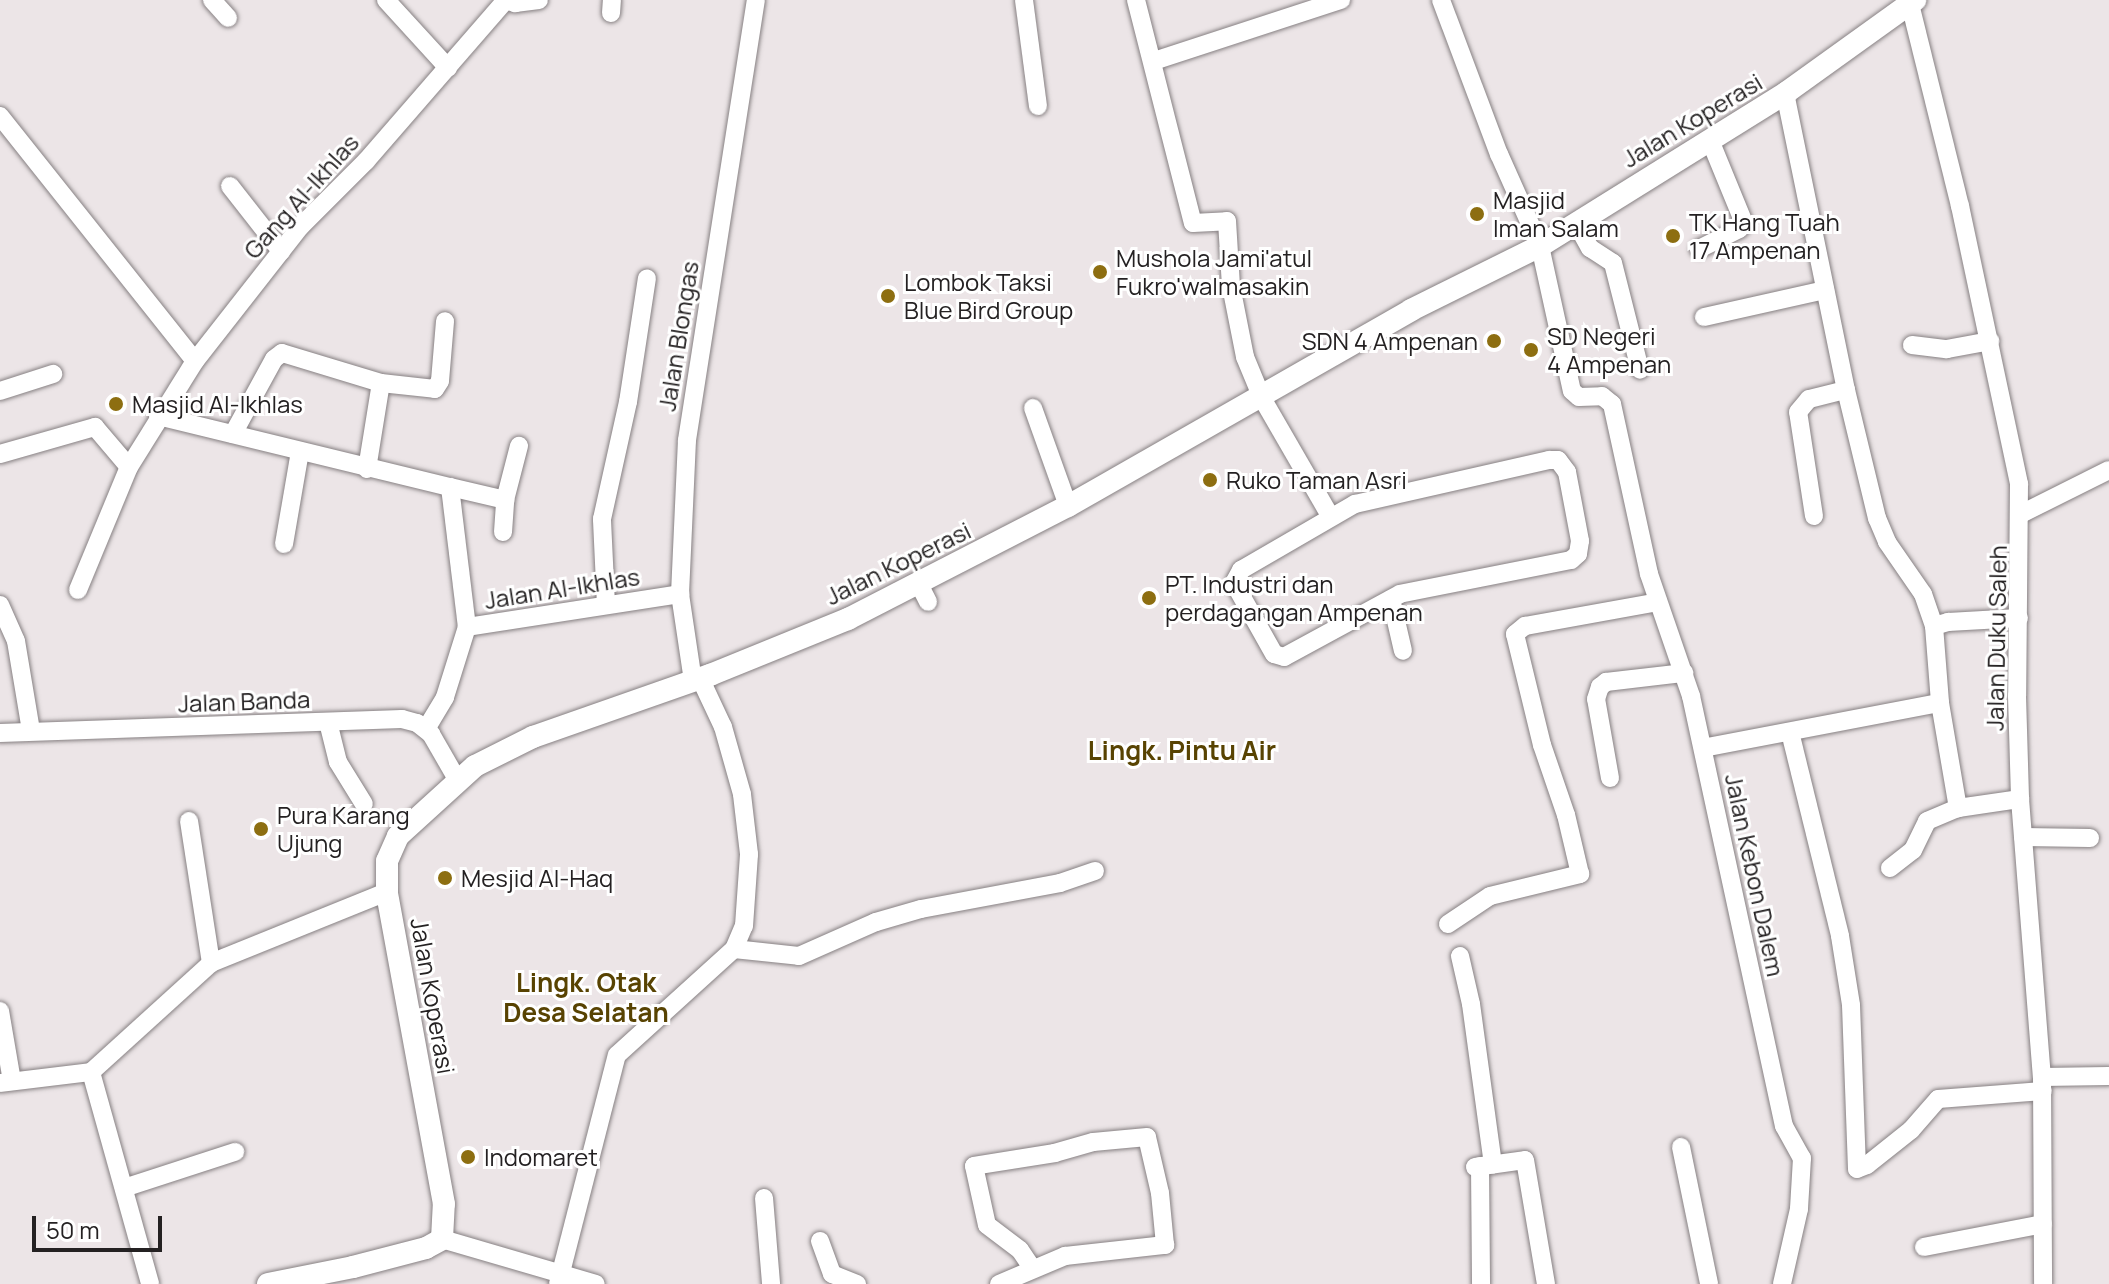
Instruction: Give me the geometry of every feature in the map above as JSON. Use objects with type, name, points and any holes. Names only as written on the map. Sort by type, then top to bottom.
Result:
[{"type":"street","points":[[212,0],[228,18]]},
{"type":"street","points":[[386,0],[448,68]]},
{"type":"street","points":[[506,0],[515,3],[539,0]]},
{"type":"street","name":"Gang Al-Ikhlas","points":[[78,590],[129,467],[195,361],[281,251],[506,0]]},
{"type":"street","name":"Jalan Blongas","points":[[734,949],[744,926],[748,894],[746,818],[732,752],[696,679],[680,594],[679,546],[687,440],[756,0]]},
{"type":"street","points":[[1024,0],[1038,106]]},
{"type":"street","points":[[1136,0],[1193,223],[1228,224],[1231,286],[1240,342],[1262,398],[1330,516]]},
{"type":"street","points":[[1154,61],[1341,0]]},
{"type":"street","points":[[1441,0],[1499,154],[1540,246]]},
{"type":"street","name":"Jalan Koperasi","points":[[442,1239],[444,1204],[387,892],[387,861],[398,836],[458,781],[502,750],[924,593],[1068,506],[1262,398],[1411,310],[1540,246],[1785,93],[1912,2]]},
{"type":"street","name":"Jalan Duku Saleh","points":[[1912,2],[2011,438],[2021,514],[2017,696],[2020,799],[2042,1084],[2043,1284]]},
{"type":"street","points":[[1785,93],[1846,390],[1877,518],[1887,542],[1923,594],[1934,626],[1940,703],[1958,808]]},
{"type":"street","points":[[0,116],[195,361]]},
{"type":"street","points":[[1699,249],[1739,229],[1744,223],[1710,140]]},
{"type":"street","points":[[230,186],[281,251]]},
{"type":"street","points":[[1576,223],[1590,248],[1613,263],[1640,370]]},
{"type":"street","name":"Jalan Kebon Dalem","points":[[1540,246],[1572,391],[1579,397],[1602,396],[1612,404],[1649,574],[1684,673],[1703,748],[1784,1126],[1802,1158],[1799,1209],[1782,1284]]},
{"type":"street","points":[[606,605],[602,519],[628,402],[647,278]]},
{"type":"street","points":[[1704,317],[1825,290]]},
{"type":"street","points":[[233,434],[279,354],[381,383],[429,390],[439,387],[445,321]]},
{"type":"street","points":[[1912,345],[1947,349],[1990,341]]},
{"type":"street","points":[[0,391],[53,374]]},
{"type":"street","points":[[367,469],[381,383]]},
{"type":"street","points":[[1814,516],[1798,412],[1809,399],[1846,390]]},
{"type":"street","points":[[1033,408],[1068,506]]},
{"type":"street","points":[[158,416],[505,500]]},
{"type":"street","points":[[0,454],[95,427],[129,467]]},
{"type":"street","points":[[503,532],[505,500],[519,446]]},
{"type":"street","points":[[284,544],[300,451]]},
{"type":"street","points":[[1558,460],[1563,464],[1580,541],[1575,557],[1411,591],[1291,654],[1284,657],[1274,654],[1237,588],[1237,574],[1330,516],[1355,504],[1558,460]]},
{"type":"street","points":[[2021,514],[2109,470]]},
{"type":"street","points":[[450,487],[467,627]]},
{"type":"street","name":"Jalan Al-Ikhlas","points":[[426,729],[445,697],[467,627],[680,594]]},
{"type":"street","points":[[1391,599],[1403,651]]},
{"type":"street","points":[[1448,924],[1490,896],[1580,874],[1566,815],[1538,730],[1515,634],[1525,626],[1658,602]]},
{"type":"street","points":[[0,605],[16,641],[31,731]]},
{"type":"street","points":[[1934,626],[1948,622],[2019,618]]},
{"type":"street","points":[[1610,778],[1596,699],[1600,687],[1606,682],[1684,673]]},
{"type":"street","points":[[1703,748],[1940,703]]},
{"type":"street","name":"Jalan Banda","points":[[0,733],[402,719],[426,729]]},
{"type":"street","points":[[328,722],[338,762],[364,804]]},
{"type":"street","points":[[426,729],[458,781]]},
{"type":"street","points":[[1790,732],[1840,936],[1851,1005],[1857,1169],[1867,1165],[1911,1130],[1938,1099],[2109,1076]]},
{"type":"street","points":[[1890,868],[1913,850],[1927,821],[1958,808],[2020,799]]},
{"type":"street","points":[[189,821],[211,963]]},
{"type":"street","points":[[2023,837],[2090,838]]},
{"type":"street","points":[[560,1279],[617,1055],[734,949],[799,956],[876,922],[977,898],[1060,883],[1095,871]]},
{"type":"street","points":[[0,1011],[6,1082],[91,1072],[211,963],[387,892]]},
{"type":"street","points":[[1460,956],[1471,1004],[1483,1166],[1481,1284]]},
{"type":"street","points":[[91,1072],[150,1284]]},
{"type":"street","points":[[999,1284],[1032,1268],[1083,1252],[1165,1245],[1160,1193],[1147,1137],[1093,1142],[1055,1153],[974,1166],[987,1225],[1020,1250],[1032,1268]]},
{"type":"street","points":[[1681,1147],[1709,1284]]},
{"type":"street","points":[[124,1188],[235,1152]]},
{"type":"street","points":[[1483,1166],[1525,1160],[1535,1238],[1546,1284]]},
{"type":"street","points":[[764,1198],[771,1284]]},
{"type":"street","points":[[1924,1247],[2043,1224]]},
{"type":"street","points":[[268,1284],[368,1263],[426,1248],[442,1239],[560,1279],[596,1284]]},
{"type":"street","points":[[820,1241],[832,1274],[857,1284]]},
{"type":"place","name":"Masjid Iman Salam","points":[[1477,214]]},
{"type":"place","name":"TK Hang Tuah 17 Ampenan","points":[[1673,236]]},
{"type":"place","name":"Mushola Jami'atul Fukro'walmasakin","points":[[1100,272]]},
{"type":"place","name":"Lombok Taksi Blue Bird Group","points":[[888,296]]},
{"type":"place","name":"SDN 4 Ampenan","points":[[1494,341]]},
{"type":"place","name":"SD Negeri 4 Ampenan","points":[[1531,350]]},
{"type":"place","name":"Masjid Al-Ikhlas","points":[[116,404]]},
{"type":"place","name":"Ruko Taman Asri","points":[[1210,480]]},
{"type":"place","name":"PT. Industri dan perdagangan Ampenan","points":[[1149,598]]},
{"type":"place","name":"Pura Karang Ujung","points":[[261,829]]},
{"type":"place","name":"Mesjid Al-Haq","points":[[445,878]]},
{"type":"place","name":"Indomaret","points":[[468,1157]]},
{"type":"district","name":"Lingk. Pintu Air","points":[[1182,751]]},
{"type":"district","name":"Lingk. Otak Desa Selatan","points":[[586,998]]}]
